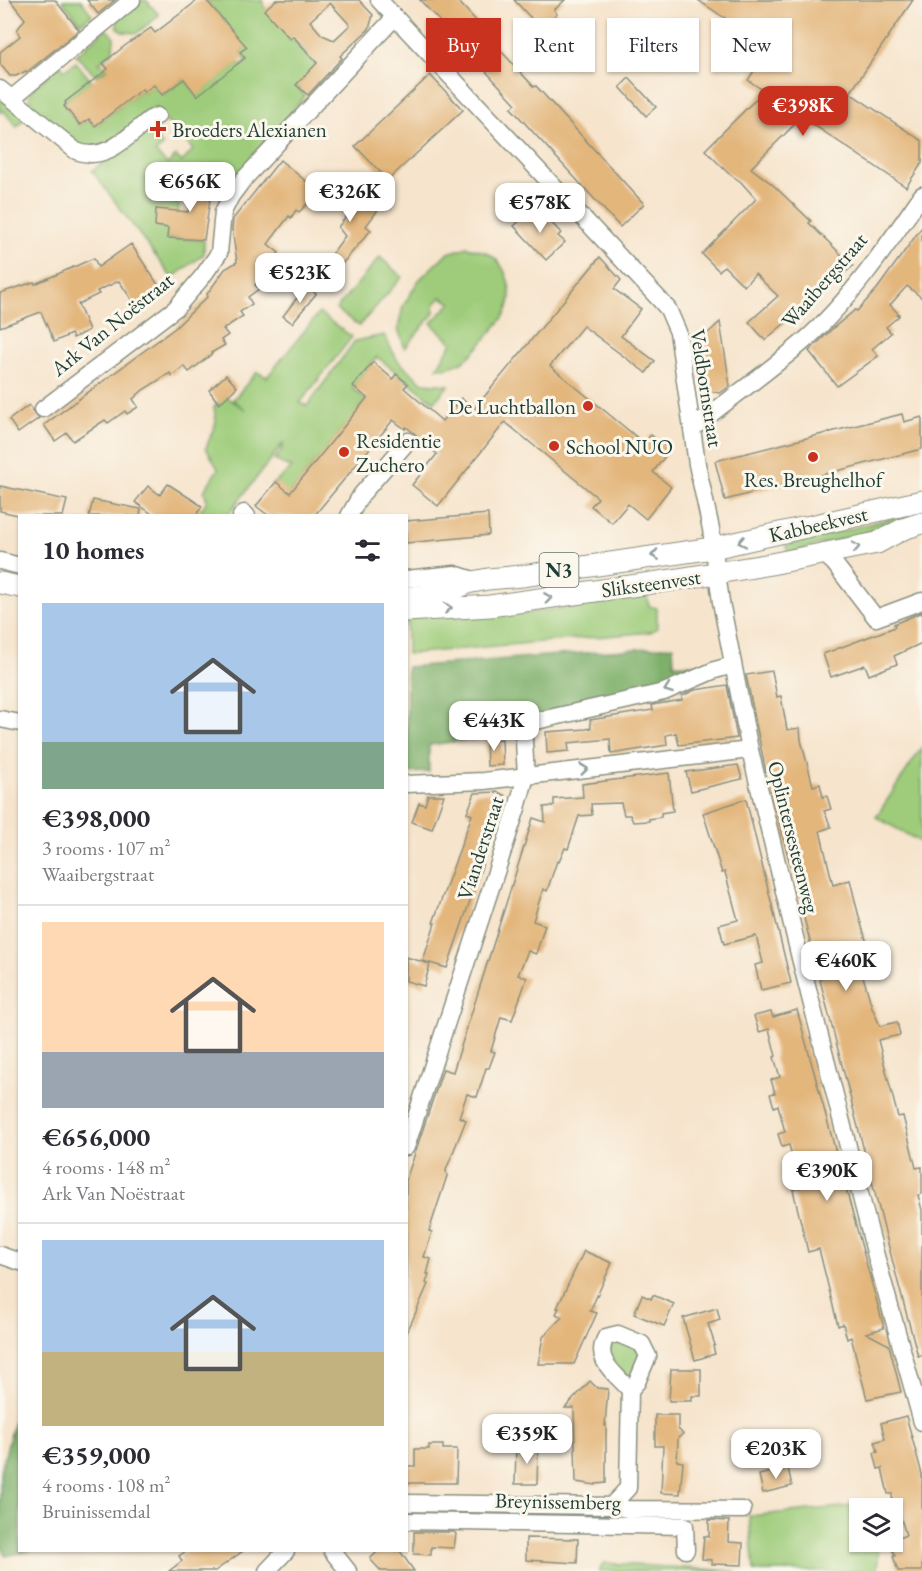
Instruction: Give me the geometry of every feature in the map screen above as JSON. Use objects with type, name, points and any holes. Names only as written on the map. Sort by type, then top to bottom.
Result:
[{"type":"main road","name":"Kabbeekvest","points":[[713,548],[922,501]]},
{"type":"main road","name":"Kabbeekvest","points":[[716,573],[877,543],[903,529],[922,523]]},
{"type":"main road","name":"Sliksteenvest","points":[[408,597],[449,592],[477,581],[713,548]]},
{"type":"main road","name":"Sliksteenvest","points":[[408,611],[490,606],[716,573]]},
{"type":"main road","points":[[0,583],[18,587]]},
{"type":"main road","points":[[0,594],[18,598]]},
{"type":"street","points":[[132,0],[6,94],[76,151],[85,155],[107,152],[150,118],[157,116]]},
{"type":"street","name":"Veldbornstraat","points":[[379,0],[668,309],[678,332],[716,573]]},
{"type":"street","name":"Ark Van Noëstraat","points":[[43,409],[176,308],[219,253],[223,212],[231,196],[287,132],[395,17]]},
{"type":"street","name":"Waaibergstraat","points":[[692,429],[805,340],[836,308],[875,260],[922,195]]},
{"type":"street","points":[[350,514],[361,495],[408,441]]},
{"type":"street","name":"Kabbeekvest","points":[[823,553],[834,563],[876,618],[922,602]]},
{"type":"street","points":[[0,561],[18,566]]},
{"type":"street","name":"Oplintersesteenweg","points":[[716,573],[750,750],[858,1187],[922,1422]]},
{"type":"street","name":"Sliksteenvest","points":[[408,579],[455,574],[477,581]]},
{"type":"street","points":[[408,784],[484,781],[526,776],[523,724],[664,692],[715,670],[733,665]]},
{"type":"street","points":[[0,719],[18,723]]},
{"type":"street","name":"Vianderstraat","points":[[408,1141],[518,808],[526,776],[750,750]]},
{"type":"street","points":[[0,1255],[18,1261]]},
{"type":"street","points":[[611,1506],[628,1488],[630,1390]]},
{"type":"street","points":[[408,1503],[743,1510]]},
{"type":"street","name":"Breynissemberg","points":[[408,1521],[685,1526],[686,1550]]},
{"type":"street","points":[[267,1571],[285,1552]]},
{"type":"street","points":[[333,1552],[348,1571]]},
{"type":"green space","points":[[81,0],[92,15],[81,23],[62,1]]},
{"type":"green space","points":[[142,0],[146,0],[159,15],[137,33],[122,32],[117,26],[117,19]]},
{"type":"green space","points":[[206,0],[262,0],[265,9],[316,65],[297,86],[305,96],[237,175],[198,173],[196,186],[166,183],[166,199],[179,204],[178,213],[167,238],[204,240],[204,254],[172,278],[92,171],[154,123],[159,125],[152,132],[163,146],[155,152],[167,164],[176,156],[182,162],[193,150],[187,143],[192,137],[182,125],[174,130],[155,108],[105,147],[83,149],[38,113],[29,99],[33,88],[60,65],[65,70],[76,62],[92,82],[65,102],[64,106],[80,125],[89,119],[95,126],[142,89],[144,92],[154,85],[163,95],[184,79],[197,95],[238,63],[241,66],[247,61],[240,52],[246,47]]},
{"type":"green space","points":[[106,29],[114,37],[113,51],[99,63],[108,69],[96,76],[76,55]]},
{"type":"green space","points":[[0,96],[26,116],[17,127],[3,110],[0,113]]},
{"type":"green space","points":[[467,247],[485,252],[499,262],[507,278],[509,304],[501,321],[473,353],[454,366],[437,368],[452,343],[431,323],[451,303],[441,297],[434,305],[434,313],[405,348],[398,329],[403,306],[419,280],[446,254]]},
{"type":"green space","points":[[380,257],[402,277],[359,326],[336,309]]},
{"type":"green space","points":[[319,313],[352,337],[300,403],[307,406],[355,341],[384,335],[398,361],[423,383],[449,385],[434,402],[377,357],[352,388],[366,400],[287,497],[272,485],[292,468],[274,460],[284,442],[229,514],[199,514],[207,500],[204,491],[218,469],[206,448],[216,422],[214,407],[225,396],[246,410],[233,400],[257,372],[267,377]]},
{"type":"green space","points":[[914,512],[916,519],[788,553],[786,546]]},
{"type":"green space","points":[[647,596],[649,606],[657,608],[657,628],[651,632],[408,654],[408,615],[465,611],[526,613]]},
{"type":"green space","points":[[673,646],[674,664],[709,665],[654,687],[537,716],[476,721],[477,739],[429,745],[429,772],[408,773],[408,667]]},
{"type":"green space","points":[[922,747],[922,843],[876,817]]},
{"type":"green space","points":[[618,1334],[648,1356],[630,1390],[603,1359]]},
{"type":"green space","points":[[18,1407],[18,1552],[26,1552],[6,1556],[0,1546],[0,1474]]},
{"type":"green space","points":[[849,1506],[849,1552],[878,1552],[877,1571],[754,1571],[749,1516]]},
{"type":"green space","points":[[603,1563],[736,1571],[599,1571]]},
{"type":"building","points":[[10,0],[55,0],[79,30],[27,72],[16,76],[10,76],[0,64],[0,52],[20,36],[17,30],[25,19]]},
{"type":"building","points":[[87,0],[115,0],[98,14]]},
{"type":"building","points":[[198,0],[206,0],[247,47],[240,52],[245,58],[197,96],[184,79],[162,95],[154,85],[144,92],[142,89],[95,126],[89,119],[80,125],[64,106],[65,102],[108,69],[103,63],[126,45],[151,28],[155,33]]},
{"type":"building","points":[[276,0],[359,0],[373,15],[369,29],[340,56],[342,58],[308,95],[296,85],[317,63],[293,36],[290,39],[264,10]],"holes":[[[330,3],[350,25],[334,40],[322,35],[310,21]]]},
{"type":"building","points":[[420,0],[457,0],[474,18],[437,18]]},
{"type":"building","points":[[514,0],[565,0],[554,10],[557,14],[553,18],[531,18]]},
{"type":"building","points":[[698,0],[913,0],[850,93],[922,141],[922,163],[906,187],[802,117],[751,168],[772,184],[811,221],[809,223],[853,266],[765,340],[749,322],[778,296],[755,274],[744,286],[724,266],[719,271],[702,254],[756,199],[741,182],[728,173],[705,150],[764,91],[748,80],[753,72],[792,72],[792,18],[725,18]]},
{"type":"building","points":[[501,51],[513,64],[513,72],[520,72],[534,87],[536,86],[644,204],[620,227],[511,108],[516,104],[486,72],[501,72]]},
{"type":"building","points":[[430,75],[463,110],[388,180],[355,146]]},
{"type":"building","points":[[629,78],[656,107],[646,116],[620,87]]},
{"type":"building","points":[[280,160],[319,192],[299,212],[296,210],[291,218],[289,216],[268,244],[279,253],[255,285],[259,289],[248,297],[252,304],[240,312],[243,316],[223,329],[228,335],[221,340],[225,345],[211,353],[189,372],[184,366],[172,376],[170,373],[143,390],[133,399],[138,407],[127,414],[125,411],[108,423],[105,420],[73,441],[67,433],[55,441],[44,425],[175,328],[208,296],[207,294],[225,269],[237,262],[232,229],[233,219]]},
{"type":"building","points":[[214,172],[204,240],[167,238],[168,228],[155,226],[156,209],[188,212],[198,173]]},
{"type":"building","points":[[336,180],[378,210],[366,226],[371,230],[336,271],[325,263],[345,236],[338,227],[351,211],[327,194]]},
{"type":"building","points":[[533,209],[545,221],[548,219],[561,233],[558,236],[565,242],[546,260],[514,226]]},
{"type":"building","points":[[922,227],[922,298],[907,286],[890,305],[899,316],[886,327],[891,333],[872,349],[878,356],[837,386],[809,351],[832,329],[855,310],[857,311],[877,289]]},
{"type":"building","points":[[131,244],[161,289],[136,306],[119,281],[97,291],[99,294],[78,304],[89,330],[73,338],[71,334],[54,342],[41,312],[0,327],[0,293],[34,282],[35,284],[94,258],[98,267]]},
{"type":"building","points":[[600,257],[621,280],[614,289],[641,309],[621,336],[655,361],[646,373],[583,326],[550,366],[644,443],[651,435],[670,450],[653,472],[671,487],[646,519],[628,504],[612,523],[591,506],[598,498],[505,422],[438,506],[412,485],[437,454],[414,433],[393,420],[316,514],[266,514],[256,506],[276,482],[290,493],[367,398],[353,386],[373,362],[393,379],[396,374],[408,384],[404,388],[442,421],[461,398],[474,409]]},
{"type":"building","points":[[307,285],[316,294],[292,323],[283,316]]},
{"type":"building","points":[[720,322],[730,386],[720,393],[704,390],[697,343],[702,342]]},
{"type":"building","points":[[226,375],[237,387],[219,404],[209,390]]},
{"type":"building","points":[[29,405],[39,418],[18,433],[9,420]]},
{"type":"building","name":"Res. Breughelhof","points":[[902,414],[904,422],[922,417],[922,449],[725,500],[715,461]]},
{"type":"building","points":[[168,484],[202,506],[197,514],[152,514],[135,502],[148,486],[160,495]]},
{"type":"building","points":[[0,486],[67,500],[64,514],[18,515],[0,511]]},
{"type":"building","points":[[93,500],[141,509],[140,514],[90,514]]},
{"type":"building","points":[[488,514],[489,535],[408,543],[408,521]]},
{"type":"building","points":[[922,612],[922,643],[894,656],[897,664],[869,675],[865,665],[831,677],[823,654],[895,627],[894,624]]},
{"type":"building","points":[[772,671],[777,697],[781,696],[787,730],[800,728],[813,786],[820,784],[823,797],[827,796],[831,809],[824,811],[831,827],[820,831],[833,885],[850,880],[875,969],[862,973],[872,1007],[880,1026],[897,1022],[900,1035],[878,1040],[898,1117],[903,1116],[916,1168],[922,1167],[922,1194],[918,1195],[922,1210],[922,1355],[918,1356],[771,790],[775,789],[770,771],[766,772],[746,675]]},
{"type":"building","points":[[727,685],[737,738],[679,745],[676,733],[666,735],[667,745],[611,754],[610,739],[568,743],[569,751],[547,753],[546,732],[591,728],[590,720],[653,710],[652,705],[682,700],[682,696],[695,690]]},
{"type":"building","points":[[502,739],[503,765],[487,766],[486,740]]},
{"type":"building","points":[[738,765],[742,779],[691,791],[686,772]]},
{"type":"building","points":[[669,773],[673,811],[661,813],[661,817],[649,819],[649,821],[633,822],[630,815],[624,815],[621,803],[591,804],[592,815],[579,816],[568,849],[565,848],[559,862],[557,861],[547,891],[543,889],[533,921],[545,925],[536,954],[528,951],[518,975],[527,978],[512,1020],[501,1017],[491,1051],[495,1052],[489,1068],[486,1068],[477,1097],[467,1094],[459,1117],[466,1120],[446,1170],[447,1176],[429,1231],[432,1232],[424,1257],[431,1259],[427,1274],[429,1274],[426,1283],[428,1284],[408,1330],[408,1174],[443,1069],[453,1072],[533,818],[545,822],[544,807],[554,806],[554,799],[583,797],[582,784]]},
{"type":"building","points":[[498,792],[506,796],[447,968],[423,961],[435,923],[433,923],[472,815],[467,813],[475,793]]},
{"type":"building","points":[[428,795],[444,795],[432,829],[412,822],[419,803],[425,805]]},
{"type":"building","points":[[746,799],[791,983],[761,990],[755,965],[763,963],[756,936],[724,944],[719,925],[738,920],[725,872],[722,873],[703,813]]},
{"type":"building","points":[[408,958],[430,964],[424,986],[408,982]]},
{"type":"building","points":[[797,1010],[884,1328],[866,1333],[889,1345],[901,1392],[867,1399],[851,1337],[847,1339],[843,1324],[838,1326],[819,1249],[808,1252],[793,1190],[801,1187],[789,1145],[782,1147],[778,1134],[785,1132],[778,1105],[774,1107],[770,1094],[775,1093],[771,1080],[780,1077],[774,1057],[776,1056],[769,1029],[759,1032],[754,1016],[771,1012],[773,1017]]},
{"type":"building","points":[[584,1251],[612,1263],[590,1311],[597,1313],[574,1364],[538,1364],[543,1337],[562,1317],[556,1314],[559,1308],[557,1308]]},
{"type":"building","points":[[642,1295],[651,1299],[653,1295],[674,1304],[664,1326],[634,1314]]},
{"type":"building","points":[[717,1308],[720,1320],[708,1324],[715,1345],[713,1346],[715,1354],[695,1360],[683,1318]]},
{"type":"building","points":[[671,1369],[701,1369],[701,1396],[692,1396],[692,1401],[669,1401]]},
{"type":"building","points":[[590,1381],[597,1388],[608,1389],[605,1425],[606,1483],[596,1485],[576,1482],[574,1408],[565,1408]]},
{"type":"building","points":[[655,1415],[678,1415],[678,1429],[683,1434],[678,1438],[677,1461],[683,1462],[680,1494],[661,1493],[663,1446],[655,1446]]},
{"type":"building","points":[[906,1416],[922,1474],[922,1571],[898,1571],[893,1556],[895,1556],[893,1552],[903,1552],[903,1536],[906,1535],[903,1525],[903,1498],[892,1498],[892,1494],[888,1494],[882,1468],[878,1469],[874,1453],[878,1452],[875,1442],[885,1439],[881,1423]]},
{"type":"building","points":[[429,1445],[443,1445],[443,1449],[457,1449],[456,1483],[408,1483],[408,1466],[415,1466],[415,1449],[429,1449]]},
{"type":"building","points":[[516,1447],[538,1447],[537,1484],[515,1484]]},
{"type":"building","points":[[788,1468],[792,1486],[763,1493],[759,1475]]},
{"type":"building","points":[[709,1520],[729,1521],[728,1542],[743,1543],[742,1565],[712,1564],[712,1560],[702,1559],[704,1536],[709,1537]]},
{"type":"building","points":[[414,1532],[454,1532],[456,1534],[454,1548],[431,1547],[431,1555],[414,1554]]},
{"type":"building","points":[[526,1538],[578,1539],[577,1563],[526,1560]]},
{"type":"building","points":[[185,1552],[242,1552],[215,1571],[169,1571],[182,1561],[179,1556]]},
{"type":"building","points":[[377,1552],[401,1552],[414,1571],[381,1571],[370,1559]]},
{"type":"place","name":"Broeders Alexianen","points":[[158,129]]},
{"type":"place","name":"De Luchtballon","points":[[588,406]]},
{"type":"place","name":"School NUO","points":[[554,446]]},
{"type":"place","name":"Residentie Zuchero","points":[[344,452]]},
{"type":"place","name":"Res. Breughelhof","points":[[813,457]]}]
